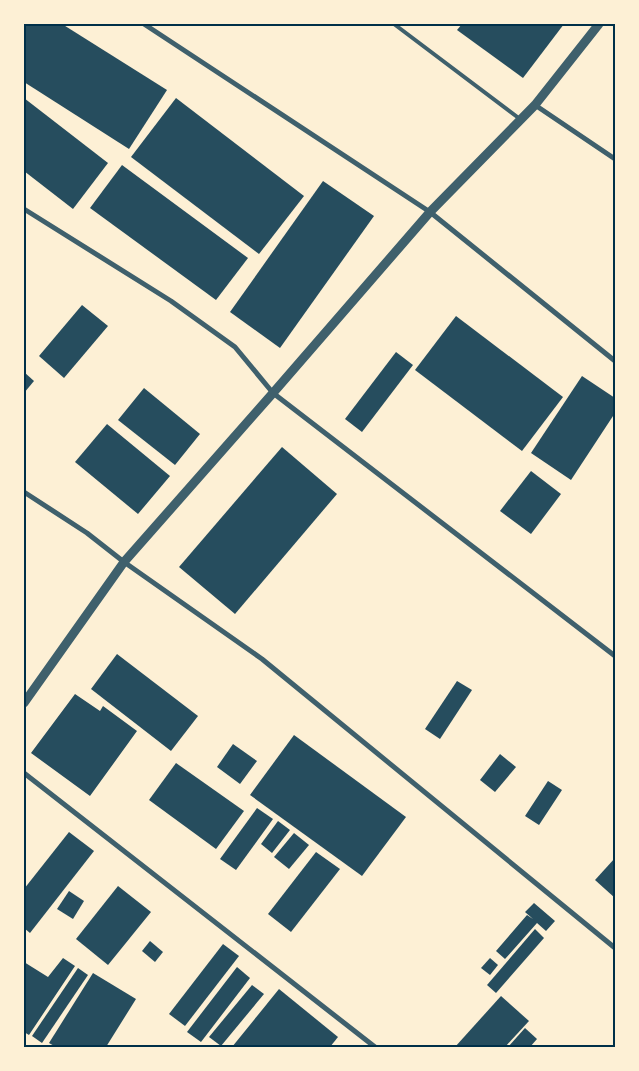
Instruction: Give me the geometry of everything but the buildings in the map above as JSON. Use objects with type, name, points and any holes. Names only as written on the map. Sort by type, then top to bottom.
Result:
[{"type":"street","points":[[144,24],[430,212],[615,361]]},
{"type":"street","points":[[24,703],[124,562],[430,212],[535,105],[599,24]]},
{"type":"street","points":[[535,105],[615,159]]},
{"type":"street","points":[[24,209],[171,301],[235,347],[273,393],[615,656]]},
{"type":"street","points":[[24,492],[87,533],[124,562],[262,659],[615,948]]},
{"type":"street","points":[[24,773],[374,1047]]},
{"type":"lane","points":[[394,24],[521,119]]}]
